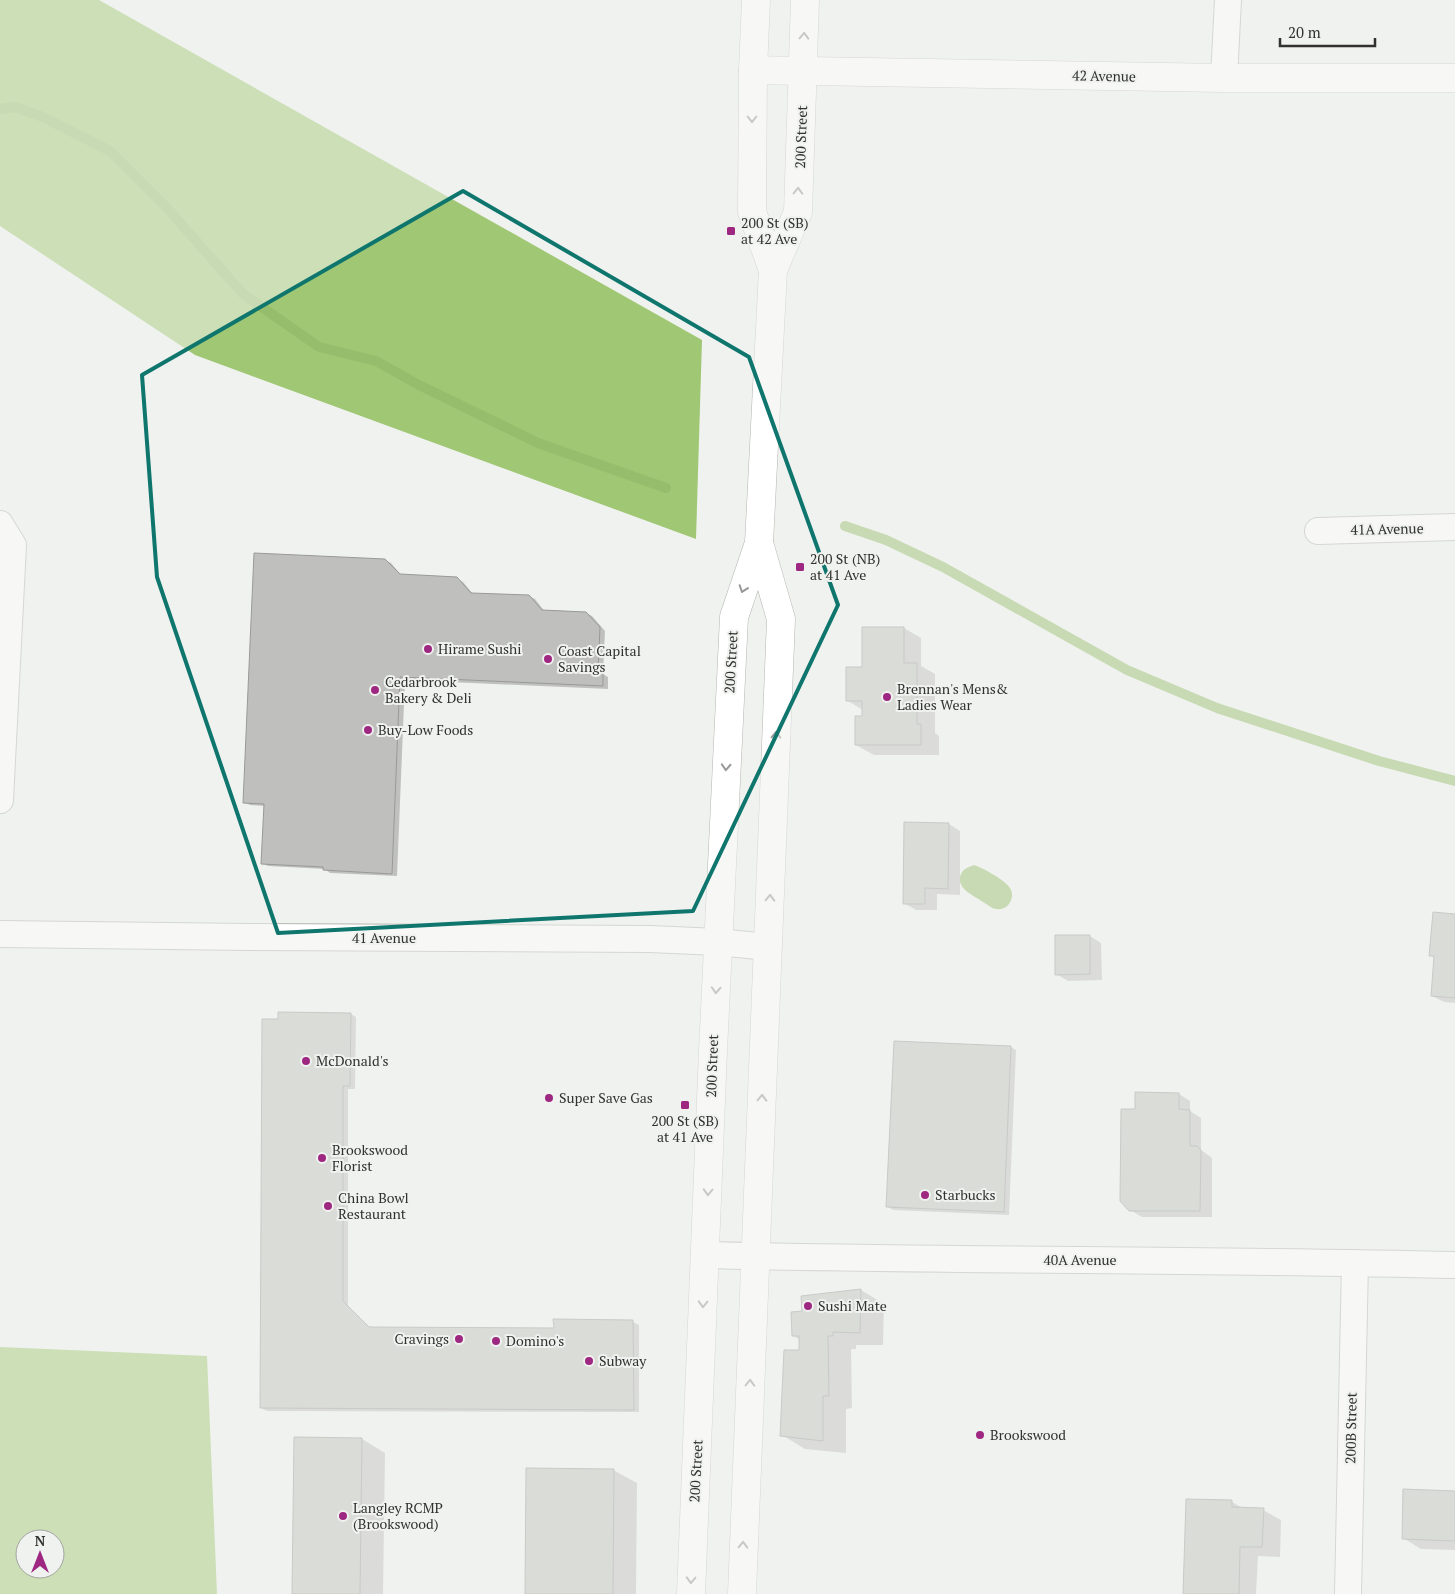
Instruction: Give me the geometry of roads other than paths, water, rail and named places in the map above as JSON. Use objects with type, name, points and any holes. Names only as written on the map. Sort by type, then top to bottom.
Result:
[{"type":"main road","name":"200 Street","points":[[756,0],[753,70],[752,212],[773,270]]},
{"type":"main road","name":"200 Street","points":[[691,1594],[718,942],[734,616],[759,543],[773,270],[798,212],[806,0]]},
{"type":"main road","name":"42 Avenue","points":[[753,70],[1224,78],[1455,78]]},
{"type":"main road","name":"200 Street","points":[[742,1594],[781,619],[759,543]]},
{"type":"street","points":[[1224,78],[1228,0]]},
{"type":"street","points":[[0,524],[13,545],[0,800]]},
{"type":"street","name":"41A Avenue","points":[[1318,531],[1455,527]]},
{"type":"street","name":"41 Avenue","points":[[0,934],[250,938],[650,938],[768,946]]},
{"type":"street","name":"40A Avenue","points":[[705,1255],[1455,1265]]},
{"type":"street","name":"200B Street","points":[[1348,1594],[1355,1263]]},
{"type":"waterway","points":[[0,109],[15,107],[43,117],[110,151],[167,208],[243,294],[319,347],[376,361],[419,385],[538,443],[666,488]]},
{"type":"waterway","points":[[845,526],[886,540],[943,567],[1127,670],[1217,708],[1379,761],[1455,781]]},
{"type":"place","name":"200 St (SB) at 42 Ave","points":[[731,231]]},
{"type":"place","name":"200 St (NB) at 41 Ave","points":[[800,567]]},
{"type":"place","name":"Hirame Sushi","points":[[428,649]]},
{"type":"place","name":"Coast Capital Savings","points":[[548,659]]},
{"type":"place","name":"Cedarbrook Bakery & Deli","points":[[375,690]]},
{"type":"place","name":"Brennan's Mens& Ladies Wear","points":[[887,697]]},
{"type":"place","name":"Buy-Low Foods","points":[[368,730]]},
{"type":"place","name":"McDonald's","points":[[306,1061]]},
{"type":"place","name":"Super Save Gas","points":[[549,1098]]},
{"type":"place","name":"200 St (SB) at 41 Ave","points":[[685,1105]]},
{"type":"place","name":"Brookswood Florist","points":[[322,1158]]},
{"type":"place","name":"Starbucks","points":[[925,1195]]},
{"type":"place","name":"China Bowl Restaurant","points":[[328,1206]]},
{"type":"place","name":"Sushi Mate","points":[[808,1306]]},
{"type":"place","name":"Cravings","points":[[459,1339]]},
{"type":"place","name":"Domino's","points":[[496,1341]]},
{"type":"place","name":"Subway","points":[[589,1361]]},
{"type":"place","name":"Brookswood","points":[[980,1435]]},
{"type":"place","name":"Langley RCMP (Brookswood)","points":[[343,1516]]}]
